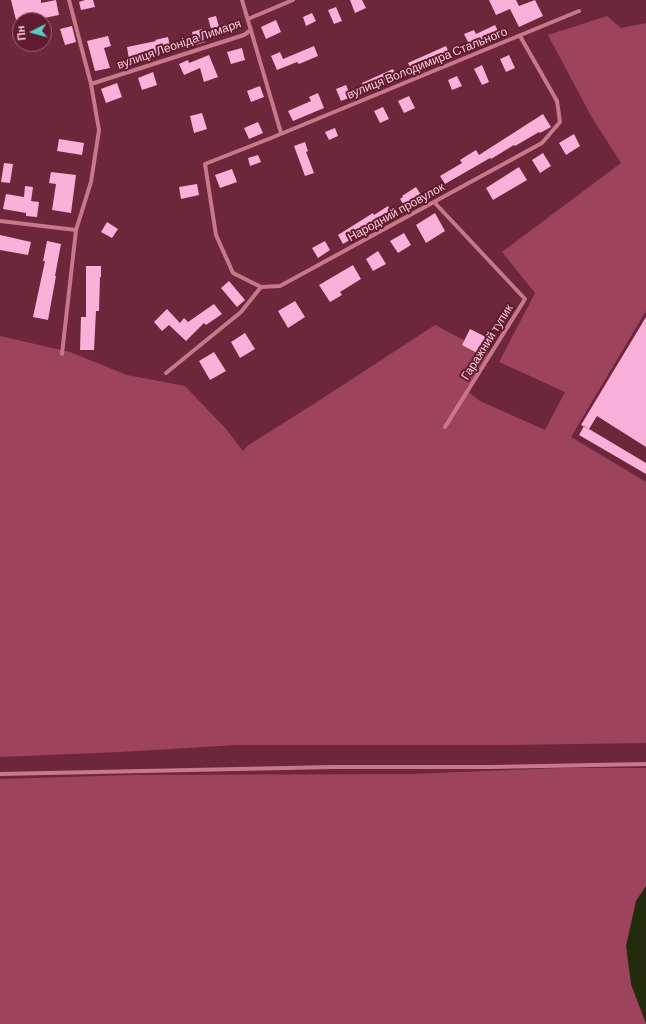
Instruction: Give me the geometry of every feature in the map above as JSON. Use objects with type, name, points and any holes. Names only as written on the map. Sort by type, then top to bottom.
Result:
[{"type":"street","points":[[62,354],[76,230],[91,182],[98,130],[91,84],[69,0]]},
{"type":"street","points":[[242,0],[251,30]]},
{"type":"street","name":"вулиця Леоніда Лимаря","points":[[248,19],[293,0]]},
{"type":"street","name":"вулиця Володимира Стального","points":[[281,134],[579,11]]},
{"type":"street","name":"вулиця Леоніда Лимаря","points":[[91,84],[244,35],[251,30],[281,134]]},
{"type":"street","name":"Народний провулок","points":[[261,287],[280,286],[542,143],[560,122],[557,101],[520,36]]},
{"type":"street","points":[[166,373],[241,312],[261,287],[233,273],[216,235],[205,164],[281,134]]},
{"type":"street","name":"Гаражний тупик","points":[[434,202],[525,300],[445,427]]},
{"type":"street","points":[[0,220],[76,230]]},
{"type":"street","points":[[0,774],[333,767],[483,767],[646,764]]},
{"type":"shaded area","points":[[607,16],[621,28],[646,23],[646,311],[571,437],[646,482],[646,743],[509,745],[237,745],[0,757],[0,336],[70,352],[127,375],[185,386],[227,430],[243,451],[247,446],[435,325],[489,353],[466,390],[480,401],[545,430],[565,392],[499,362],[535,293],[502,252],[621,163],[591,116],[548,35]]},
{"type":"shaded area","points":[[560,768],[646,768],[646,886],[636,901],[631,984],[646,1024],[0,1024],[0,779],[134,775],[410,774]]},
{"type":"shaded area","points":[[646,886],[646,1023],[631,984],[626,946],[636,901]]},
{"type":"building","points":[[11,0],[41,0],[41,3],[56,0],[59,15],[52,16],[52,12],[14,12]]},
{"type":"building","points":[[93,0],[95,7],[81,10],[79,2]]},
{"type":"building","points":[[350,0],[362,0],[366,8],[355,13]]},
{"type":"building","points":[[489,0],[516,0],[519,6],[535,0],[543,16],[519,27],[510,9],[496,15]]},
{"type":"building","points":[[336,7],[342,21],[334,24],[328,10]]},
{"type":"building","points":[[312,13],[316,21],[306,26],[303,17]]},
{"type":"building","points":[[216,16],[220,30],[212,32],[208,18]]},
{"type":"building","points":[[276,20],[281,32],[266,39],[261,27]]},
{"type":"building","points":[[495,25],[500,35],[491,37],[470,46],[464,34],[474,30],[476,34]]},
{"type":"building","points":[[72,26],[76,42],[65,45],[60,29]]},
{"type":"building","points":[[202,29],[205,42],[195,45],[192,32]]},
{"type":"building","points":[[108,36],[111,46],[104,48],[110,68],[95,71],[87,41]]},
{"type":"building","points":[[168,37],[171,51],[129,60],[127,47]]},
{"type":"building","points":[[314,46],[318,56],[299,64],[297,62],[277,70],[271,56],[280,52],[283,59]]},
{"type":"building","points":[[446,46],[450,55],[413,73],[408,63]]},
{"type":"building","points":[[242,48],[245,60],[231,64],[227,52]]},
{"type":"building","points":[[209,55],[218,77],[204,82],[200,68],[184,75],[179,64],[188,60],[189,63]]},
{"type":"building","points":[[509,55],[515,68],[506,72],[500,59]]},
{"type":"building","points":[[482,65],[489,82],[482,85],[474,69]]},
{"type":"building","points":[[393,69],[398,79],[388,84],[387,81],[365,91],[362,83]]},
{"type":"building","points":[[153,72],[157,85],[142,90],[138,78]]},
{"type":"building","points":[[457,76],[462,86],[452,90],[448,80]]},
{"type":"building","points":[[117,83],[122,97],[106,103],[101,89]]},
{"type":"building","points":[[346,85],[351,97],[341,101],[336,89]]},
{"type":"building","points":[[260,86],[264,97],[251,102],[247,91]]},
{"type":"building","points":[[318,93],[324,108],[293,121],[288,111],[311,101],[309,97]]},
{"type":"building","points":[[409,96],[415,108],[404,113],[398,101]]},
{"type":"building","points":[[383,107],[389,119],[380,123],[374,111]]},
{"type":"building","points":[[202,113],[207,129],[194,133],[190,116]]},
{"type":"building","points":[[543,114],[551,127],[515,146],[514,145],[445,184],[440,176],[462,163],[460,160],[476,150],[479,155]]},
{"type":"building","points":[[258,122],[263,133],[249,139],[244,128]]},
{"type":"building","points":[[335,128],[338,136],[329,140],[325,132]]},
{"type":"building","points":[[574,134],[580,146],[566,155],[559,143]]},
{"type":"building","points":[[59,139],[84,143],[82,155],[57,151]]},
{"type":"building","points":[[305,142],[308,151],[306,152],[314,173],[305,176],[294,146]]},
{"type":"building","points":[[543,153],[551,166],[540,173],[532,160]]},
{"type":"building","points":[[258,155],[261,162],[250,166],[248,158]]},
{"type":"building","points":[[4,163],[13,164],[10,183],[1,182]]},
{"type":"building","points":[[519,167],[527,180],[493,200],[486,188]]},
{"type":"building","points":[[232,169],[237,182],[220,188],[215,175]]},
{"type":"building","points":[[51,172],[76,175],[71,213],[52,210],[56,184],[49,183]]},
{"type":"building","points":[[197,184],[199,195],[181,199],[179,187]]},
{"type":"building","points":[[25,186],[33,187],[31,201],[39,202],[37,217],[26,216],[26,213],[3,209],[6,194],[24,197]]},
{"type":"building","points":[[416,187],[423,198],[405,207],[400,199]]},
{"type":"building","points":[[388,206],[392,213],[343,244],[338,235],[373,213],[374,215]]},
{"type":"building","points":[[435,213],[445,231],[426,243],[416,225]]},
{"type":"building","points":[[107,222],[118,229],[112,238],[101,232]]},
{"type":"building","points":[[404,233],[411,245],[398,253],[390,241]]},
{"type":"building","points":[[0,235],[31,242],[28,255],[0,250]]},
{"type":"building","points":[[47,241],[61,244],[48,320],[33,317],[45,261],[43,261]]},
{"type":"building","points":[[325,241],[330,250],[318,258],[312,248]]},
{"type":"building","points":[[378,251],[386,264],[373,271],[366,259]]},
{"type":"building","points":[[353,265],[361,279],[340,292],[342,295],[330,302],[319,285]]},
{"type":"building","points":[[86,266],[101,266],[99,311],[96,311],[94,350],[80,350],[81,317],[86,317]]},
{"type":"building","points":[[229,281],[245,300],[237,307],[221,288]]},
{"type":"building","points":[[295,301],[305,317],[288,328],[278,311]]},
{"type":"building","points":[[214,304],[222,314],[206,325],[204,323],[186,341],[169,325],[162,331],[154,322],[167,309],[180,323],[184,318],[188,322]]},
{"type":"building","points":[[646,317],[646,447],[597,416],[589,429],[581,425]]},
{"type":"building","points":[[470,329],[488,338],[479,354],[462,345]]},
{"type":"building","points":[[245,333],[255,349],[240,358],[231,342]]},
{"type":"building","points":[[214,352],[226,371],[210,380],[199,361]]},
{"type":"building","points":[[584,426],[646,463],[646,474],[579,435]]}]
